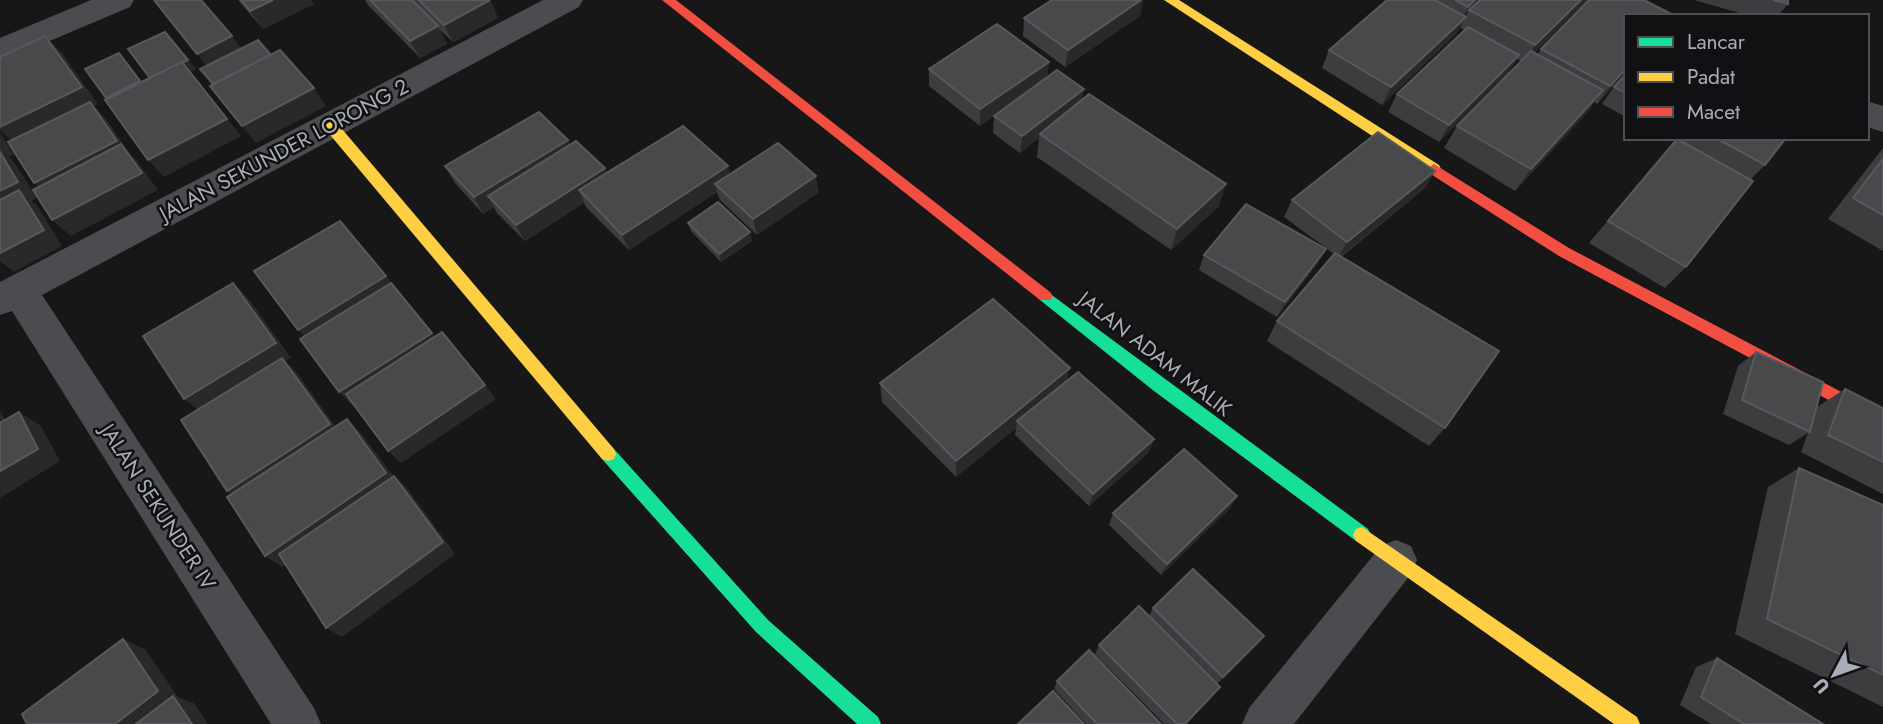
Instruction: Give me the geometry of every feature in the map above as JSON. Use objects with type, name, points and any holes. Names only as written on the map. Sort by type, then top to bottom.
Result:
[{"type":"street","points":[[0,51],[119,0]]},
{"type":"street","name":"JALAN SEKUNDER LORONG 2","points":[[9,295],[568,0]]},
{"type":"street","name":"JALAN ADAM MALIK","points":[[668,0],[1160,386],[1396,560],[1630,724]]},
{"type":"street","points":[[1170,0],[1564,252],[1883,422]]},
{"type":"street","points":[[331,126],[570,412],[753,616],[871,724]]},
{"type":"street","name":"JALAN SEKUNDER IV","points":[[9,295],[298,724]]},
{"type":"street","points":[[1265,724],[1396,560]]},
{"type":"building","points":[[154,0],[201,0],[232,36],[197,54]]},
{"type":"building","points":[[241,0],[273,0],[250,11]]},
{"type":"building","points":[[370,0],[412,0],[438,26],[410,41]]},
{"type":"building","points":[[419,0],[490,0],[444,25]]},
{"type":"building","points":[[1052,0],[1141,0],[1068,50],[1024,18]]},
{"type":"building","points":[[1387,0],[1435,0],[1466,17],[1391,87],[1329,50]]},
{"type":"building","points":[[1455,0],[1475,0],[1468,7]]},
{"type":"building","points":[[1480,0],[1581,0],[1535,45],[1469,10]]},
{"type":"building","points":[[1589,0],[1644,0],[1671,14],[1624,14],[1624,71],[1610,86],[1541,49]]},
{"type":"building","points":[[997,24],[1049,62],[980,109],[929,69]]},
{"type":"building","points":[[1468,27],[1519,55],[1449,125],[1397,94]]},
{"type":"building","points":[[165,32],[188,60],[150,78],[128,49]]},
{"type":"building","points":[[45,36],[82,87],[0,127],[0,57]]},
{"type":"building","points":[[258,40],[271,55],[213,84],[200,69]]},
{"type":"building","points":[[280,50],[314,88],[242,126],[210,86]]},
{"type":"building","points":[[1531,51],[1603,90],[1531,169],[1457,126]]},
{"type":"building","points":[[119,53],[140,81],[106,98],[85,69]]},
{"type":"building","points":[[182,62],[227,119],[148,160],[105,100]]},
{"type":"building","points":[[1057,70],[1084,89],[1022,136],[994,116]]},
{"type":"building","points":[[1624,76],[1624,92],[1614,87]]},
{"type":"building","points":[[1089,94],[1226,184],[1177,229],[1040,134]]},
{"type":"building","points":[[90,102],[117,141],[34,183],[8,142]]},
{"type":"building","points":[[539,112],[568,140],[474,197],[445,166]]},
{"type":"building","points":[[683,126],[728,166],[622,235],[579,190]]},
{"type":"building","points":[[1378,132],[1435,171],[1347,242],[1292,200]]},
{"type":"building","points":[[1676,140],[1753,181],[1686,267],[1608,221]]},
{"type":"building","points":[[1720,140],[1784,140],[1765,165]]},
{"type":"building","points":[[576,141],[605,168],[516,225],[488,196]]},
{"type":"building","points":[[778,143],[816,176],[753,219],[715,184]]},
{"type":"building","points":[[121,144],[142,173],[52,220],[33,190]]},
{"type":"building","points":[[0,152],[18,182],[0,191]]},
{"type":"building","points":[[1883,159],[1883,215],[1853,198]]},
{"type":"building","points":[[19,190],[44,230],[0,253],[0,200]]},
{"type":"building","points":[[718,202],[750,232],[719,254],[688,223]]},
{"type":"building","points":[[1246,204],[1326,249],[1285,302],[1204,255]]},
{"type":"building","points":[[340,221],[386,276],[298,330],[254,271]]},
{"type":"building","points":[[1335,253],[1499,351],[1445,428],[1277,321]]},
{"type":"building","points":[[233,283],[276,343],[184,399],[143,336]]},
{"type":"building","points":[[391,283],[432,333],[339,392],[300,339]]},
{"type":"building","points":[[993,299],[1070,368],[956,461],[880,383]]},
{"type":"building","points":[[442,332],[485,385],[388,451],[346,394]]},
{"type":"building","points":[[1756,352],[1823,382],[1810,432],[1742,400]]},
{"type":"building","points":[[282,358],[330,424],[227,491],[181,420]]},
{"type":"building","points":[[1078,372],[1154,439],[1093,494],[1017,421]]},
{"type":"building","points":[[1845,389],[1883,408],[1883,462],[1828,435]]},
{"type":"building","points":[[19,412],[38,449],[0,471],[0,423]]},
{"type":"building","points":[[347,419],[386,473],[265,556],[227,497]]},
{"type":"building","points":[[1184,449],[1237,496],[1167,564],[1113,513]]},
{"type":"building","points":[[1799,468],[1883,505],[1883,675],[1767,619]]},
{"type":"building","points":[[394,476],[443,542],[326,628],[279,554]]},
{"type":"building","points":[[1193,569],[1264,636],[1223,677],[1153,608]]},
{"type":"building","points":[[1139,606],[1220,687],[1185,724],[1177,724],[1099,645]]},
{"type":"building","points":[[123,639],[158,691],[115,724],[27,724],[22,714]]},
{"type":"building","points":[[1089,650],[1161,724],[1097,724],[1057,681]]},
{"type":"building","points":[[1717,658],[1823,724],[1744,724],[1701,697]]},
{"type":"building","points":[[1053,691],[1084,724],[1018,724]]},
{"type":"building","points":[[173,696],[192,724],[136,724]]},
{"type":"traffic: fast","points":[[1045,296],[1160,386],[1362,535]]},
{"type":"traffic: fast","points":[[608,454],[762,626],[871,724]]},
{"type":"traffic: slow","points":[[1170,0],[1434,169]]},
{"type":"traffic: slow","points":[[331,126],[608,454]]},
{"type":"traffic: slow","points":[[1362,535],[1630,724]]},
{"type":"traffic: jam","points":[[668,0],[1045,296]]},
{"type":"traffic: jam","points":[[1434,169],[1564,252],[1883,422]]}]
